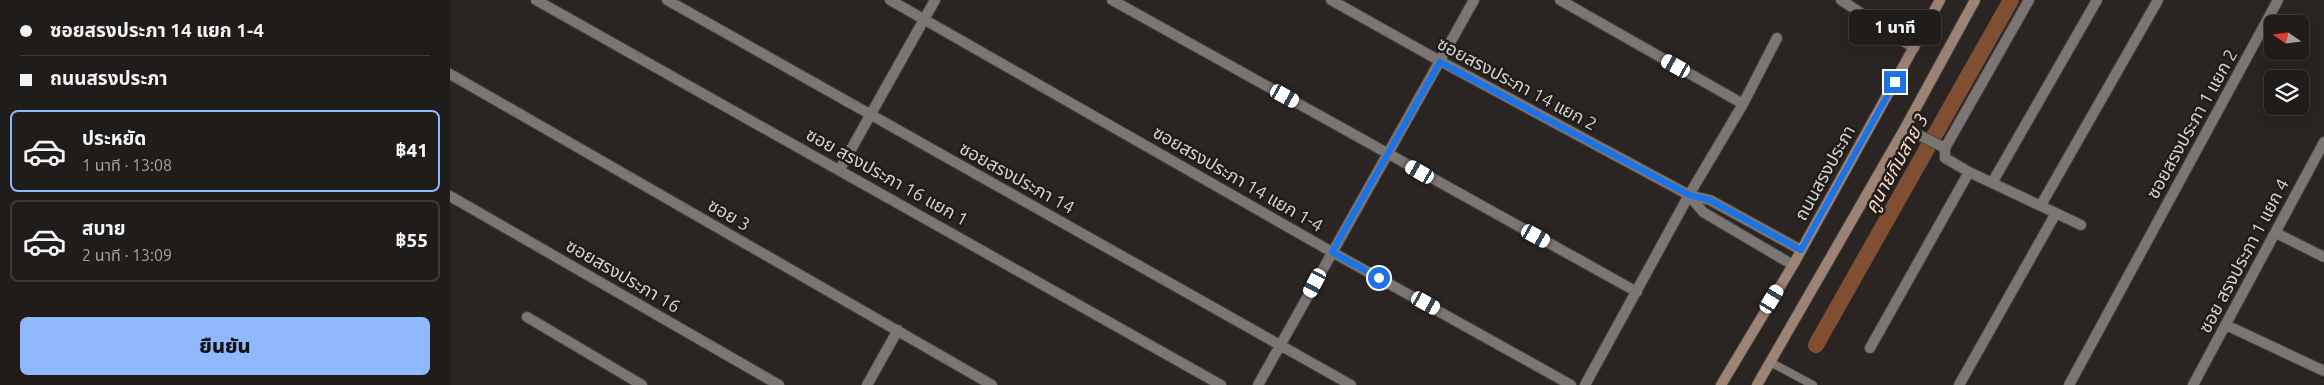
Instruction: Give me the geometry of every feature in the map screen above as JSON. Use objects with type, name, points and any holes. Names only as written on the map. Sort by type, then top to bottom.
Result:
[{"type":"main road","name":"ถนนสรงประภา","points":[[1721,385],[1801,250],[1940,0]]},
{"type":"main road","points":[[1757,385],[1906,128],[1975,0]]},
{"type":"street","name":"ซอย สรงประภา 16 แยก 1","points":[[536,0],[840,169],[1221,385]]},
{"type":"street","name":"ซอยสรงประภา 14","points":[[668,0],[1351,385]]},
{"type":"street","name":"ซอยสรงประภา 14 แยก 1-4","points":[[890,0],[1332,252],[1571,385]]},
{"type":"street","points":[[840,169],[935,0]]},
{"type":"street","points":[[1112,0],[1637,292]]},
{"type":"street","name":"ซอยสรงประภา 14 แยก 2","points":[[1331,0],[1440,62],[1689,195]]},
{"type":"street","points":[[1258,385],[1474,0]]},
{"type":"street","points":[[1560,0],[1743,104]]},
{"type":"street","points":[[1840,0],[1914,48]]},
{"type":"street","points":[[2029,0],[1945,148],[1945,158],[1969,172],[2081,225]]},
{"type":"street","points":[[1992,183],[2097,0]]},
{"type":"street","points":[[2041,205],[2158,0]]},
{"type":"street","name":"ซอยสรงประภา 1 แยก 2","points":[[2069,385],[2278,0]]},
{"type":"street","points":[[1584,385],[1689,195],[1743,104],[1777,38]]},
{"type":"street","name":"ซอย 3","points":[[450,74],[992,385]]},
{"type":"street","points":[[1906,128],[1918,136],[1945,148]]},
{"type":"street","name":"ซอย สรงประภา 1 แยก 4","points":[[2193,385],[2324,143]]},
{"type":"street","points":[[1870,348],[1969,172]]},
{"type":"street","points":[[1689,195],[1710,200],[1801,250]]},
{"type":"street","points":[[1689,195],[1703,212],[1792,265]]},
{"type":"street","name":"ซอยสรงประภา 16","points":[[450,196],[779,385]]},
{"type":"street","points":[[1959,385],[2056,213]]},
{"type":"street","points":[[2276,233],[2324,257]]},
{"type":"street","points":[[526,317],[642,385]]},
{"type":"street","points":[[2226,325],[2324,371]]},
{"type":"street","points":[[867,385],[898,330]]},
{"type":"lane","points":[[1770,362],[1813,385]]},
{"type":"waterway","name":"คูนายกิมสาย 3","points":[[1816,345],[2011,0]]},
{"type":"route","points":[[1379,278],[1332,252],[1440,62],[1689,195],[1710,200],[1801,250],[1895,82]]}]
